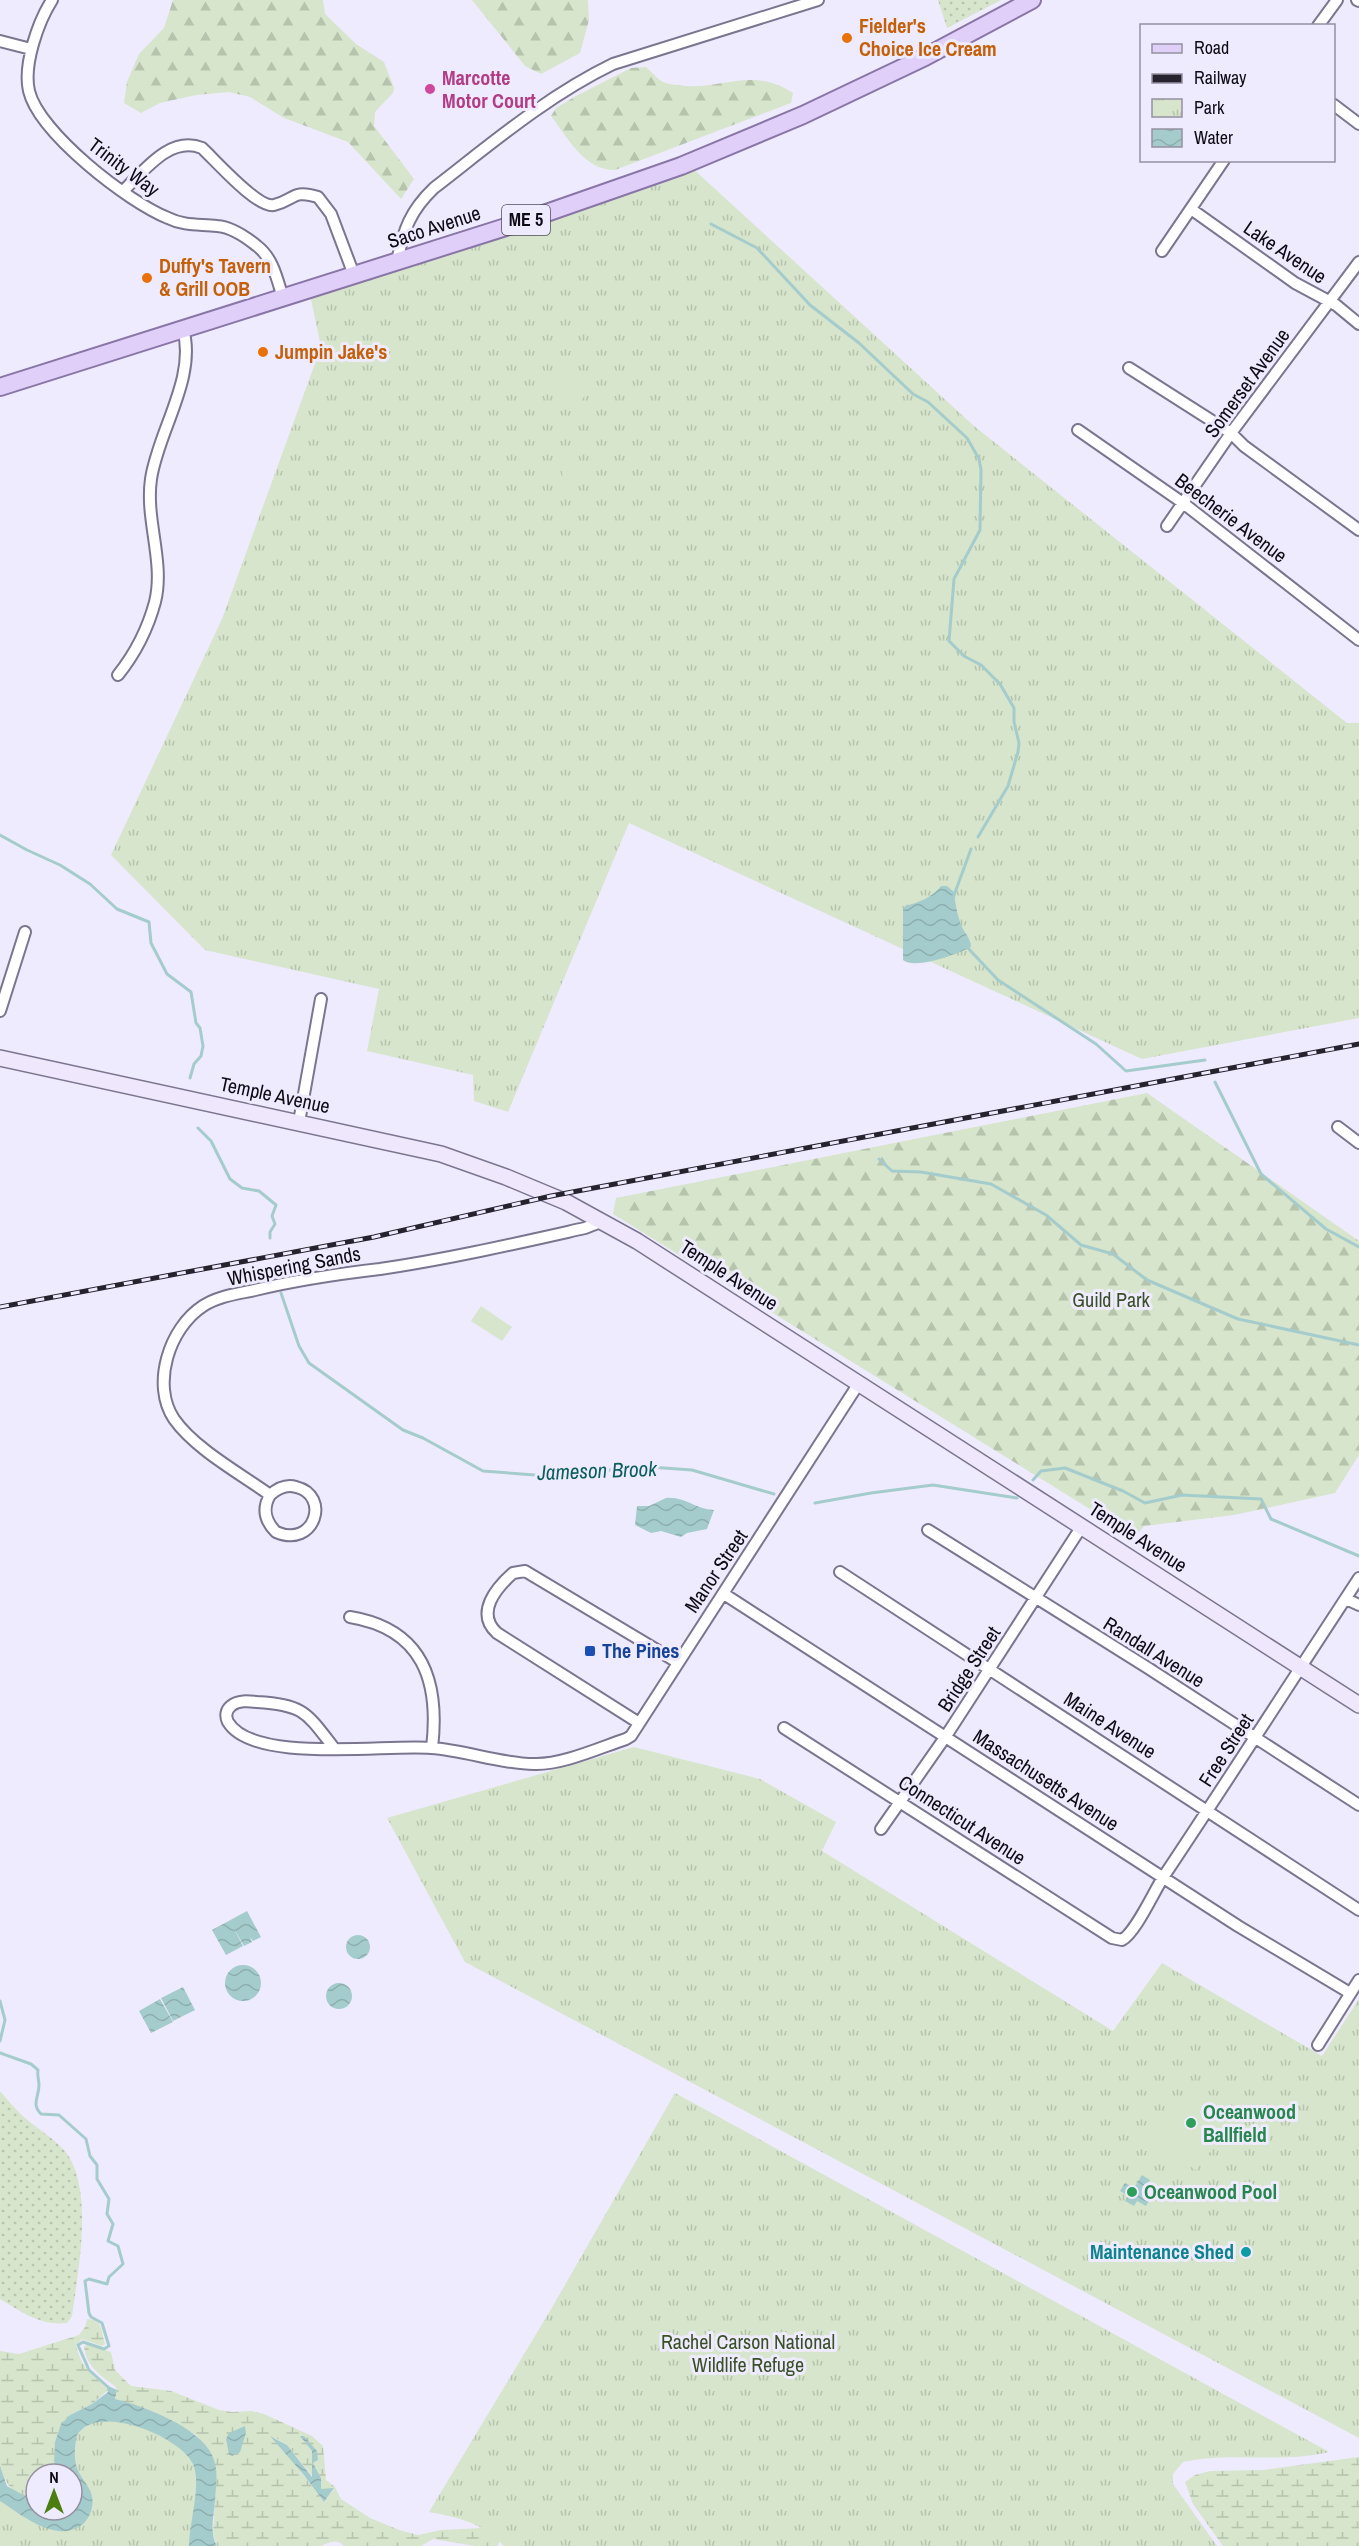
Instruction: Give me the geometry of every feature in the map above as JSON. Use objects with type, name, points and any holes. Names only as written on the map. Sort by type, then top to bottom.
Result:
[{"type":"main road","name":"Saco Avenue","points":[[0,387],[594,197],[692,162],[803,116],[925,57],[1032,0]]},
{"type":"street","name":"Trinity Way","points":[[52,0],[44,13],[31,49],[28,88],[42,119],[85,162],[123,191],[169,219],[188,225],[219,226],[231,229],[258,246],[271,263],[283,298]]},
{"type":"street","points":[[397,261],[403,235],[419,202],[545,102],[613,64],[818,0]]},
{"type":"street","points":[[1319,24],[1336,0]]},
{"type":"street","points":[[0,42],[31,49]]},
{"type":"street","points":[[1335,106],[1359,124]]},
{"type":"street","points":[[123,191],[165,152],[182,145],[195,145],[202,148],[246,190],[266,205],[278,204],[299,194],[318,197],[331,214],[354,274]]},
{"type":"street","points":[[1162,251],[1223,162]]},
{"type":"street","name":"Lake Avenue","points":[[1191,209],[1295,283],[1330,301],[1359,324]]},
{"type":"street","name":"Somerset Avenue","points":[[1167,526],[1231,433],[1359,262]]},
{"type":"street","points":[[118,675],[139,643],[156,600],[158,582],[150,494],[151,480],[187,356],[183,329]]},
{"type":"street","points":[[1129,368],[1231,433],[1244,446],[1359,530]]},
{"type":"street","name":"Beecherie Avenue","points":[[1078,430],[1183,503],[1359,640]]},
{"type":"street","points":[[0,1011],[25,932]]},
{"type":"street","points":[[299,1122],[321,999]]},
{"type":"street","name":"Temple Avenue","points":[[0,1058],[415,1147],[466,1162],[566,1202],[638,1241],[1359,1704]]},
{"type":"street","points":[[1338,1127],[1359,1143]]},
{"type":"street","name":"Whispering Sands","points":[[270,1495],[186,1433],[170,1410],[164,1384],[168,1357],[178,1333],[197,1311],[222,1297],[302,1279],[382,1268],[489,1248],[585,1228],[603,1221]]},
{"type":"street","name":"Manor Street","points":[[334,1748],[309,1718],[291,1705],[242,1701],[227,1709],[226,1719],[233,1728],[265,1743],[299,1749],[432,1748],[522,1763],[543,1764],[626,1739],[639,1723],[677,1662],[724,1594],[859,1383]]},
{"type":"street","points":[[290,1485],[306,1491],[314,1504],[315,1511],[311,1524],[301,1534],[294,1536],[276,1532],[266,1518],[266,1504],[270,1495],[290,1485]]},
{"type":"street","name":"Bridge Street","points":[[881,1829],[946,1736],[1082,1526]]},
{"type":"street","name":"Randall Avenue","points":[[928,1530],[1359,1805]]},
{"type":"street","points":[[639,1723],[497,1633],[487,1618],[487,1607],[513,1573],[525,1571],[677,1662]]},
{"type":"street","name":"Maine Avenue","points":[[840,1572],[991,1668],[1359,1910]]},
{"type":"street","name":"Free Street","points":[[1122,1940],[1130,1933],[1163,1877],[1209,1812],[1359,1578]]},
{"type":"street","name":"Massachusetts Avenue","points":[[724,1594],[1238,1926],[1350,1993]]},
{"type":"street","points":[[1346,1599],[1359,1605]]},
{"type":"street","points":[[350,1617],[371,1620],[387,1627],[408,1643],[417,1655],[427,1673],[433,1692],[435,1720],[432,1748]]},
{"type":"street","name":"Connecticut Avenue","points":[[784,1728],[1112,1938],[1122,1940]]},
{"type":"street","points":[[1318,2045],[1359,1980]]},
{"type":"green space","points":[[173,0],[323,0],[325,14],[356,44],[384,62],[394,88],[393,93],[375,112],[374,126],[414,179],[401,199],[348,142],[284,118],[250,97],[229,92],[196,95],[160,103],[141,113],[124,103],[127,82],[139,54],[164,28]]},
{"type":"green space","points":[[472,0],[588,0],[589,20],[580,53],[541,74],[525,66]]},
{"type":"green space","points":[[938,0],[1001,0],[947,28]]},
{"type":"green space","points":[[646,67],[661,81],[674,85],[693,86],[749,80],[763,81],[793,93],[791,103],[615,170],[594,165],[578,151],[551,116],[556,108],[576,96],[631,68]]},
{"type":"green space","points":[[690,166],[974,426],[1347,723],[1359,723],[1359,1018],[1142,1059],[629,823],[508,1112],[474,1101],[473,1075],[367,1051],[379,989],[205,950],[111,855],[222,619],[321,347],[311,299],[512,231]]},
{"type":"green space","points":[[567,370],[591,386],[576,409],[552,392]]},
{"type":"green space","points":[[577,451],[585,481],[565,485],[558,456]]},
{"type":"green space","name":"Guild Park","points":[[1147,1093],[1359,1241],[1359,1455],[1335,1493],[1234,1515],[1144,1526],[1135,1537],[613,1214],[616,1198]]},
{"type":"green space","points":[[481,1306],[512,1327],[502,1341],[471,1321]]},
{"type":"green space","points":[[634,1747],[760,1779],[836,1822],[822,1851],[1113,2031],[1162,1963],[1322,2056],[1359,1999],[1359,2438],[465,1962],[387,1818]]},
{"type":"green space","name":"Oceanwood Ballfield","points":[[1195,2087],[1240,2112],[1196,2170],[1137,2134]]},
{"type":"green space","points":[[0,2091],[25,2118],[64,2150],[73,2166],[79,2185],[82,2207],[80,2254],[72,2316],[67,2323],[40,2320],[0,2299]]},
{"type":"green space","name":"Rachel Carson National Wildlife Refuge","points":[[675,2093],[1329,2452],[1293,2457],[1219,2457],[1183,2462],[1173,2474],[1173,2484],[1217,2546],[504,2546],[487,2531],[470,2522],[429,2512],[550,2311]]},
{"type":"green space","points":[[87,2319],[99,2324],[105,2344],[102,2346],[82,2339],[76,2345],[79,2354],[89,2371],[108,2390],[92,2404],[70,2415],[57,2434],[54,2462],[24,2462],[24,2497],[12,2489],[0,2466],[0,2351],[19,2354],[79,2335]]},
{"type":"green space","points":[[84,2346],[111,2352],[115,2370],[131,2386],[171,2391],[219,2410],[251,2411],[264,2414],[312,2436],[323,2446],[326,2480],[335,2487],[341,2499],[370,2518],[418,2535],[441,2530],[491,2529],[501,2536],[498,2546],[475,2546],[433,2539],[421,2546],[344,2546],[336,2541],[321,2546],[217,2546],[213,2533],[216,2485],[196,2435],[160,2415],[115,2399],[117,2390],[115,2386],[91,2365]],"holes":[[[301,2436],[304,2436],[318,2460],[313,2463],[321,2478],[320,2489],[334,2489],[324,2502],[274,2437],[287,2445],[313,2477],[312,2451]]]},
{"type":"green space","points":[[99,2418],[148,2425],[198,2460],[198,2546],[0,2546],[0,2494],[16,2507],[24,2509],[24,2522],[84,2522],[84,2462],[70,2462],[70,2437]]},
{"type":"green space","points":[[1359,2457],[1359,2546],[1223,2546],[1193,2504],[1185,2482],[1195,2475],[1210,2471],[1263,2470]]},
{"type":"water","points":[[941,886],[947,886],[954,892],[962,928],[971,947],[947,957],[909,963],[903,960],[903,910],[905,906],[933,894]]},
{"type":"water","points":[[666,1498],[678,1499],[714,1510],[707,1529],[687,1533],[681,1537],[661,1531],[651,1533],[635,1525],[637,1506],[649,1506]]},
{"type":"water","points":[[247,1911],[261,1937],[253,1941],[250,1937],[252,1942],[244,1946],[233,1927],[243,1946],[226,1955],[212,1930]]},
{"type":"water","points":[[358,1935],[363,1936],[369,1942],[369,1952],[363,1958],[358,1959],[353,1958],[347,1952],[346,1947],[347,1942],[353,1936]]},
{"type":"water","points":[[243,1965],[256,1970],[261,1983],[256,1996],[243,2001],[230,1996],[225,1983],[230,1970]]},
{"type":"water","points":[[339,1983],[348,1987],[352,1996],[348,2005],[339,2009],[330,2005],[326,1996],[330,1987]]},
{"type":"water","points":[[183,1987],[195,2010],[173,2021],[161,1998]]},
{"type":"water","points":[[160,1999],[173,2022],[151,2033],[139,2011]]},
{"type":"water","name":"Oceanwood Pool","points":[[1142,2175],[1150,2180],[1142,2193],[1150,2199],[1146,2206],[1137,2201],[1134,2206],[1125,2201],[1129,2196],[1120,2191],[1125,2183],[1134,2188]]},
{"type":"water","points":[[106,2385],[117,2390],[115,2399],[170,2419],[195,2435],[205,2445],[212,2455],[216,2472],[213,2530],[217,2546],[189,2546],[196,2493],[193,2464],[185,2453],[156,2434],[119,2422],[102,2422],[87,2426],[77,2435],[75,2462],[54,2462],[55,2442],[61,2424],[70,2415],[92,2404],[108,2392]]},
{"type":"water","points":[[245,2426],[246,2433],[240,2452],[232,2456],[229,2454],[226,2439],[229,2433]]},
{"type":"water","points":[[270,2436],[287,2445],[312,2477],[312,2451],[300,2436],[304,2436],[317,2451],[318,2460],[313,2463],[321,2478],[321,2489],[334,2488],[324,2502],[303,2474]]},
{"type":"water","points":[[0,2466],[7,2486],[24,2495],[24,2517],[0,2501]]},
{"type":"water","points":[[84,2481],[92,2500],[91,2511],[84,2523],[74,2529],[63,2531],[33,2522],[84,2522]]},
{"type":"waterway","points":[[711,224],[757,248],[810,305],[859,343],[913,394],[928,402],[967,438],[979,459],[981,470],[980,530],[954,579],[949,641],[964,656],[981,665],[1000,684],[1014,708],[1014,722],[1019,743],[1008,786],[978,837]]},
{"type":"waterway","name":"Jameson Brook","points":[[0,835],[60,865],[90,884],[117,909],[149,922],[151,943],[167,974],[191,992],[196,1023],[200,1028],[203,1046],[201,1056],[194,1064],[190,1078]]},
{"type":"waterway","points":[[953,898],[971,849]]},
{"type":"waterway","points":[[966,946],[998,980],[1096,1044],[1126,1071],[1205,1060]]},
{"type":"waterway","points":[[1215,1082],[1261,1174],[1326,1229],[1359,1247]]},
{"type":"waterway","name":"Jameson Brook","points":[[198,1128],[211,1141],[230,1179],[242,1188],[259,1191],[276,1205],[272,1216],[275,1224],[270,1232],[270,1238]]},
{"type":"waterway","points":[[879,1159],[892,1171],[921,1172],[991,1184],[1046,1215],[1081,1245],[1113,1254],[1147,1280],[1238,1319],[1359,1345]]},
{"type":"waterway","name":"Jameson Brook","points":[[275,1267],[277,1276]]},
{"type":"waterway","name":"Jameson Brook","points":[[281,1293],[299,1346],[309,1363],[403,1430],[423,1438],[483,1471],[562,1477],[636,1466],[692,1470],[774,1494]]},
{"type":"waterway","points":[[1033,1480],[1041,1471],[1065,1468],[1123,1491],[1145,1503],[1182,1495],[1261,1499],[1271,1519],[1359,1556]]},
{"type":"waterway","points":[[815,1503],[933,1485],[1017,1498]]},
{"type":"waterway","points":[[0,2001],[5,2020],[0,2041]]},
{"type":"waterway","points":[[0,2053],[31,2064],[38,2070],[39,2085],[36,2107],[41,2114],[59,2115],[86,2139],[90,2156],[97,2165],[97,2179],[109,2199],[107,2214],[113,2224],[108,2241],[118,2246],[123,2264],[109,2277],[107,2284],[89,2279],[85,2281],[89,2313],[91,2317],[102,2323],[109,2346],[104,2349],[83,2342],[78,2345],[89,2370],[109,2388]]},
{"type":"railway","points":[[0,1307],[374,1237],[551,1196],[1359,1044]]},
{"type":"place","name":"Fielder's Choice Ice Cream","points":[[847,38]]},
{"type":"place","name":"Marcotte Motor Court","points":[[430,89]]},
{"type":"place","name":"Duffy's Tavern & Grill OOB","points":[[147,278]]},
{"type":"place","name":"Jumpin Jake's","points":[[263,352]]},
{"type":"place","name":"The Pines","points":[[590,1651]]},
{"type":"place","name":"Oceanwood Ballfield","points":[[1191,2123]]},
{"type":"place","name":"Oceanwood Pool","points":[[1132,2192]]},
{"type":"place","name":"Maintenance Shed","points":[[1246,2252]]}]
